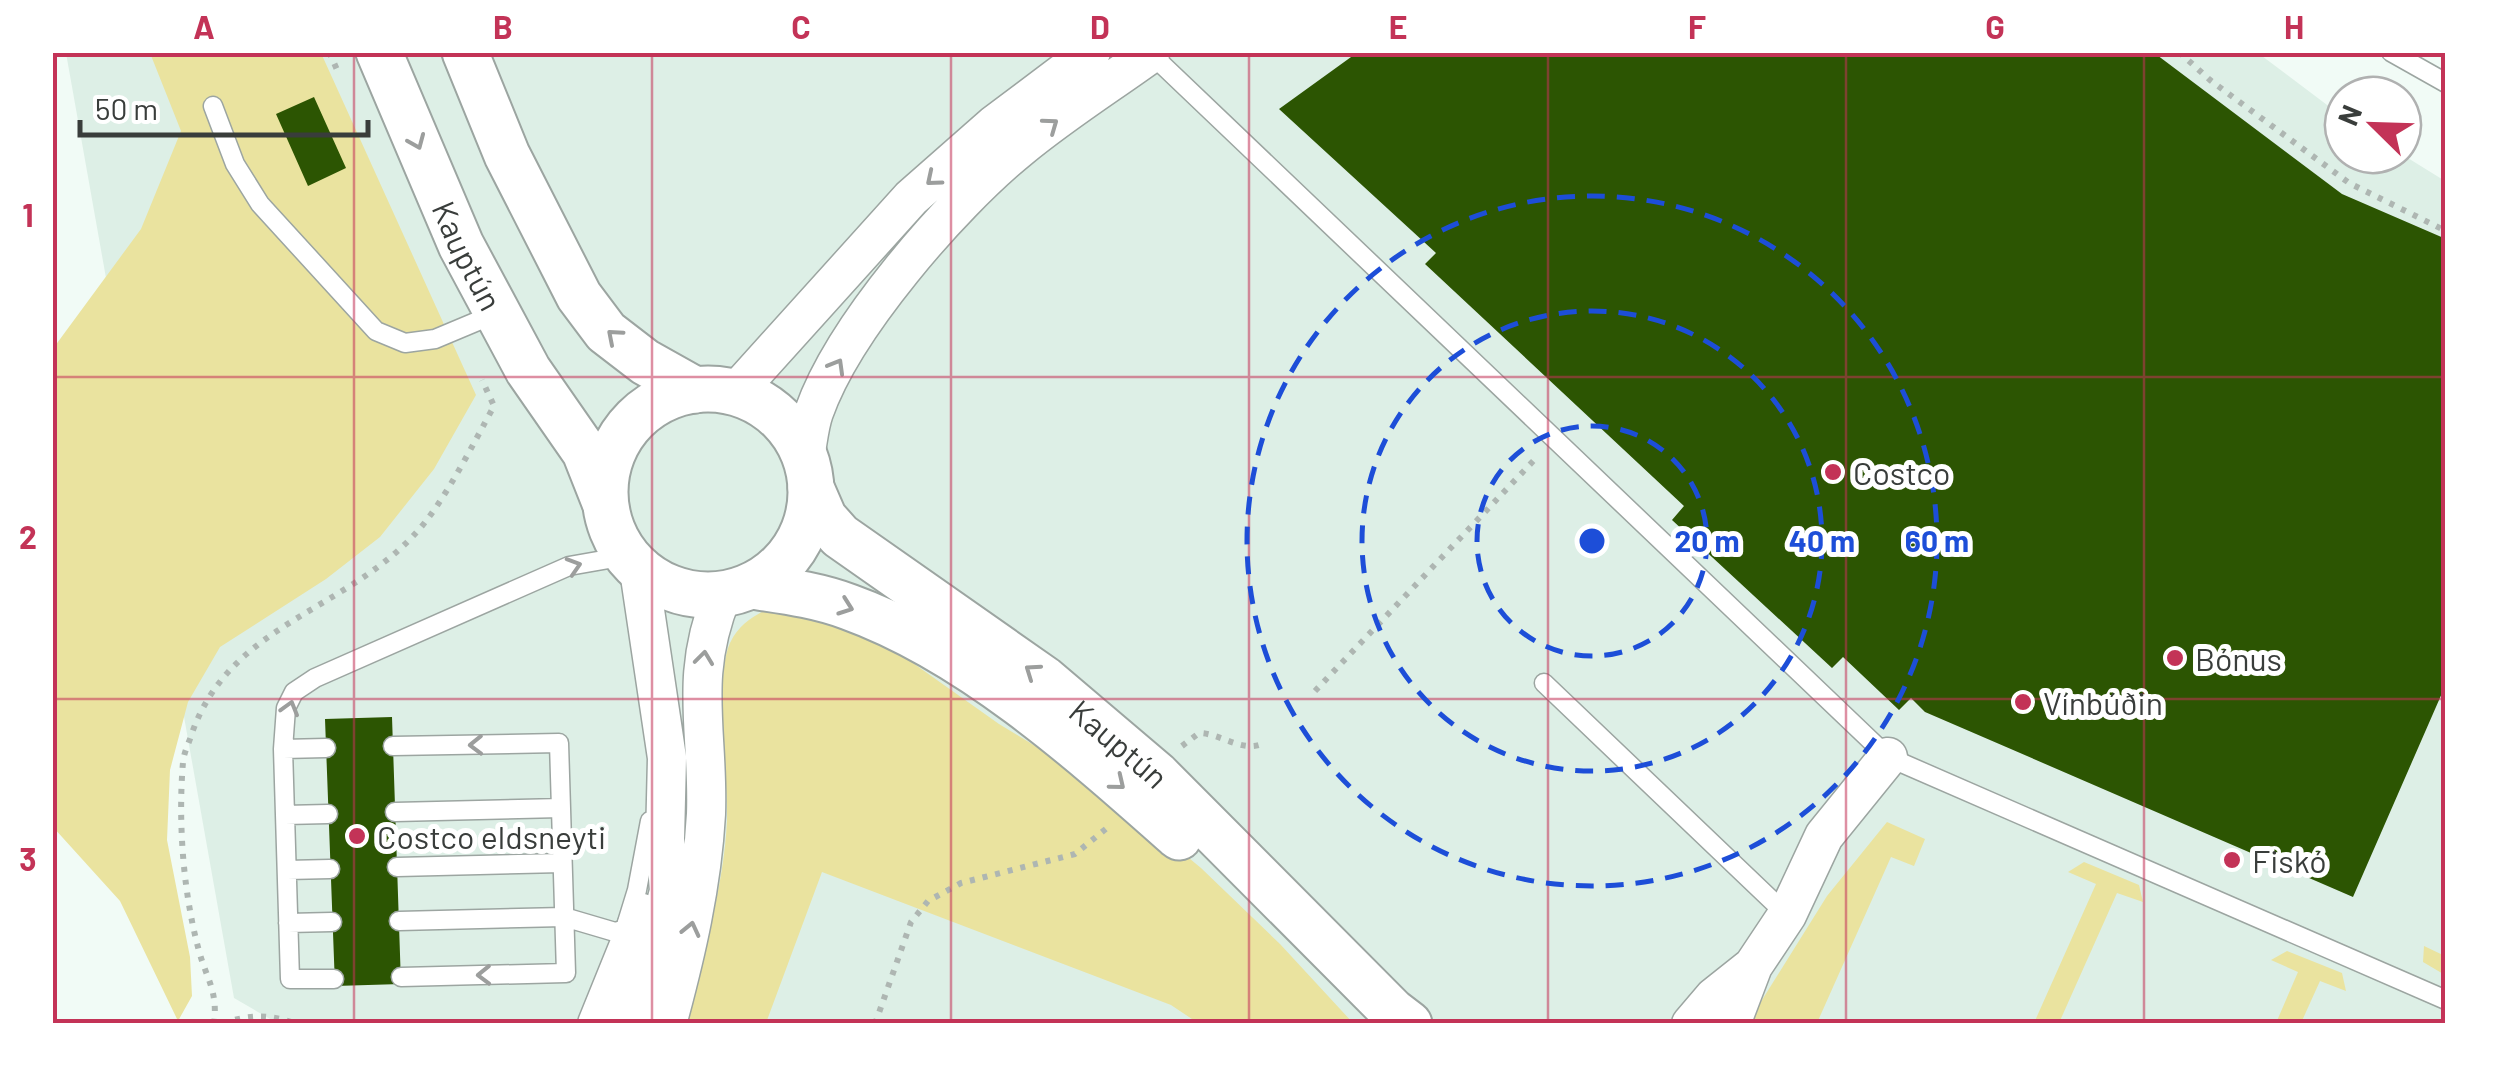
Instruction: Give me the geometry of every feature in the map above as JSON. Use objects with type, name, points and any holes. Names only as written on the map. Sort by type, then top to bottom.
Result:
[{"type":"street","name":"Kauptún","points":[[378,52],[462,244],[528,370],[585,452],[611,530],[632,563],[664,586],[692,595],[737,590],[801,593],[849,607],[915,637],[985,681],[1136,798],[1246,895],[1370,1024]]},
{"type":"street","name":"Kauptún","points":[[466,52],[507,155],[579,296],[606,332],[645,362],[766,406],[790,428],[824,518],[840,536],[1044,679],[1157,775],[1392,1012],[1410,1024]]},
{"type":"street","points":[[604,500],[606,469],[612,454],[638,415],[664,398],[716,391],[911,198],[994,126],[1091,52]]},
{"type":"street","points":[[666,1024],[697,904],[706,811],[702,658],[710,625],[737,590],[777,569],[796,546],[808,518],[813,413],[834,368],[905,266],[970,194],[1019,148],[1150,53]]},
{"type":"street","name":"Kauptún","points":[[630,1024],[669,891],[664,839],[667,758],[632,563]]},
{"type":"street","points":[[1731,1024],[1753,966],[1787,915],[1824,836],[1888,757]]},
{"type":"street","name":"Kauptún","points":[[597,1024],[638,926],[664,839]]},
{"type":"street","points":[[1691,1024],[1714,998],[1753,966]]},
{"type":"lane","points":[[2391,52],[2446,84]]},
{"type":"lane","points":[[1150,53],[1888,757],[2446,1000]]},
{"type":"lane","points":[[213,106],[235,164],[260,204],[376,331],[405,343],[435,340],[498,313]]},
{"type":"lane","points":[[334,978],[290,979],[283,749],[286,708],[294,692],[315,678],[569,566],[632,563]]},
{"type":"lane","points":[[399,921],[564,917],[615,932],[625,929],[637,890],[653,802],[652,677]]},
{"type":"lane","points":[[1544,683],[1787,915]]},
{"type":"lane","points":[[393,746],[559,743],[566,973],[401,977]]},
{"type":"lane","points":[[283,749],[326,748]]},
{"type":"lane","points":[[395,812],[560,808]]},
{"type":"lane","points":[[285,815],[328,814]]},
{"type":"lane","points":[[397,867],[562,863]]},
{"type":"lane","points":[[286,870],[330,868]]},
{"type":"lane","points":[[288,924],[332,922]]},
{"type":"path","points":[[2178,52],[2349,183],[2446,231]]},
{"type":"path","points":[[1315,691],[1540,454]]},
{"type":"path","points":[[1175,755],[1198,733],[1211,733],[1248,747],[1264,742]]},
{"type":"path","points":[[875,1024],[911,922],[928,902],[962,883],[1075,854],[1114,822]]},
{"type":"path","points":[[224,1024],[239,1017],[277,1016],[296,1024]]},
{"type":"shaded area","points":[[66,53],[2258,53],[2323,102],[2323,175],[2423,175],[2423,167],[2445,181],[2445,1023],[277,1023],[234,998]]},
{"type":"shaded area","points":[[150,53],[321,53],[476,395],[434,469],[380,537],[326,579],[220,647],[188,702],[170,770],[167,840],[190,957],[192,996],[178,1021],[120,901],[53,827],[52,350],[141,229],[181,131]]},
{"type":"shaded area","points":[[769,608],[838,624],[896,651],[999,724],[1104,788],[1201,868],[1280,944],[1353,1023],[1198,1023],[1171,1005],[822,872],[766,1023],[684,1024],[711,923],[725,846],[722,703],[725,659],[738,631]]},
{"type":"shaded area","points":[[1887,822],[1925,839],[1914,866],[1891,857],[1817,1023],[1747,1024],[1827,896]]},
{"type":"shaded area","points":[[2084,862],[2139,885],[2143,902],[2117,893],[2059,1023],[2034,1023],[2096,884],[2068,872]]},
{"type":"shaded area","points":[[2424,946],[2445,956],[2445,975],[2423,962]]},
{"type":"shaded area","points":[[2287,951],[2342,973],[2346,991],[2320,981],[2301,1023],[2276,1023],[2298,972],[2271,960]]},
{"type":"building","points":[[1358,52],[2153,52],[2342,194],[2446,239],[2446,684],[2353,897],[1925,712],[1911,698],[1899,710],[1843,657],[1832,668],[1672,520],[1684,506],[1425,264],[1436,253],[1279,109]]},
{"type":"building","points":[[314,97],[346,168],[308,186],[276,114]]},
{"type":"building","points":[[392,717],[401,984],[335,986],[325,719]]},
{"type":"place","name":"Costco","points":[[1833,472]]},
{"type":"place","name":"Bónus","points":[[2175,658]]},
{"type":"place","name":"Vínbúðin","points":[[2023,702]]},
{"type":"place","name":"Costco eldsneyti","points":[[357,836]]},
{"type":"place","name":"Fiskó","points":[[2232,860]]}]
